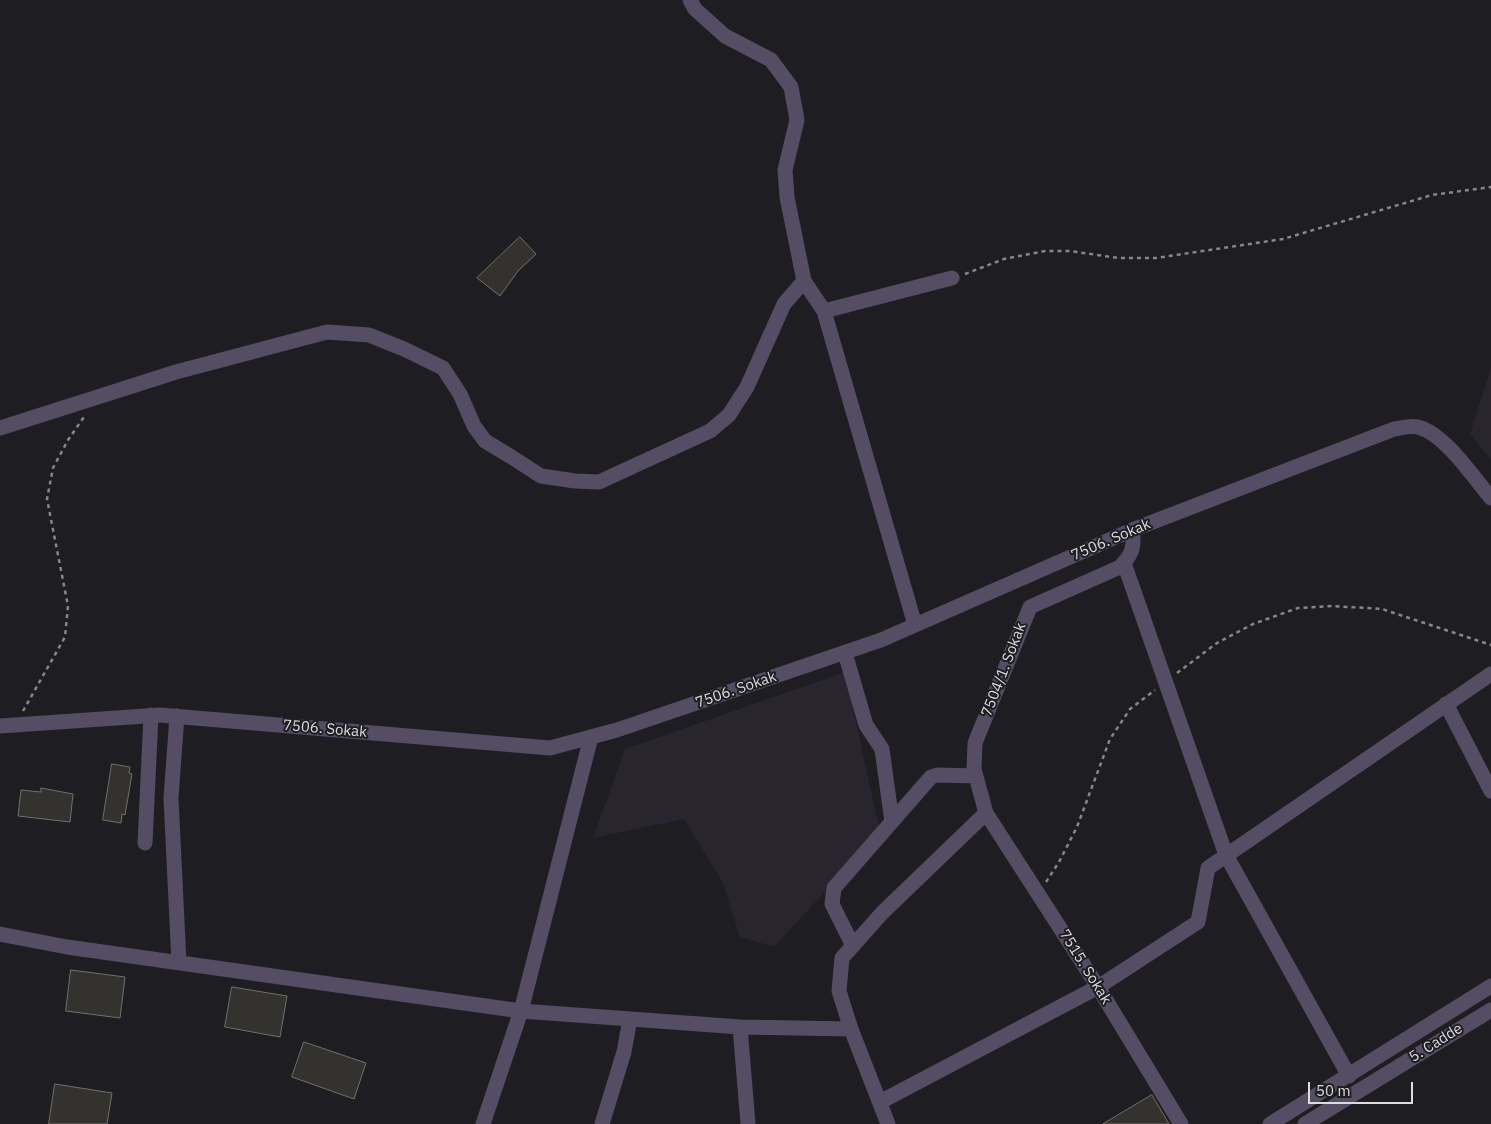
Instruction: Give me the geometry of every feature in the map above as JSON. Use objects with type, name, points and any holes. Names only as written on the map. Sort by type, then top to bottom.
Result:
[{"type":"street","points":[[690,0],[695,9],[725,36],[771,60],[791,87],[797,120],[785,170],[786,197],[804,280],[824,311],[915,626]]},
{"type":"street","points":[[824,311],[952,278]]},
{"type":"street","points":[[0,428],[176,372],[327,332],[369,335],[443,368],[460,394],[474,426],[485,441],[541,476],[575,481],[600,482],[710,431],[730,415],[747,387],[784,304],[804,280]]},
{"type":"street","name":"7506. Sokak","points":[[7,726],[151,715],[178,716],[550,748],[617,730],[915,626],[1132,530],[1394,429],[1416,426],[1430,432],[1447,446],[1491,498]]},
{"type":"street","points":[[1132,530],[1135,544],[1130,558],[1124,563],[1226,855],[1349,1076]]},
{"type":"street","name":"7504/1. Sokak","points":[[986,813],[974,768],[976,743],[1030,607],[1120,567],[1124,563]]},
{"type":"street","points":[[844,652],[866,725],[882,749],[892,822]]},
{"type":"street","points":[[880,1102],[1098,987],[1198,922],[1208,868],[1491,674]]},
{"type":"street","points":[[1446,704],[1491,791]]},
{"type":"street","points":[[146,843],[151,715]]},
{"type":"street","points":[[178,716],[171,798],[178,963]]},
{"type":"street","points":[[483,1124],[521,1011],[591,737]]},
{"type":"street","points":[[853,946],[835,912],[832,894],[834,888],[932,777],[938,775],[976,776]]},
{"type":"street","points":[[888,1124],[851,1029],[839,991],[842,958],[882,913],[986,813]]},
{"type":"street","name":"7515. Sokak","points":[[986,813],[1098,987],[1181,1124]]},
{"type":"street","points":[[0,934],[67,947],[521,1011],[740,1028],[851,1029]]},
{"type":"street","points":[[1270,1124],[1491,986]]},
{"type":"street","name":"5. Cadde","points":[[1305,1124],[1491,1010]]},
{"type":"street","points":[[602,1124],[624,1052],[630,1019]]},
{"type":"street","points":[[740,1028],[748,1124]]},
{"type":"path","points":[[952,278],[1004,259],[1045,251],[1070,250],[1118,258],[1156,258],[1282,239],[1432,195],[1491,187]]},
{"type":"path","points":[[7,726],[65,637],[68,606],[47,499],[53,468],[68,440],[97,398]]},
{"type":"path","points":[[1038,893],[1059,862],[1077,827],[1110,738],[1130,709],[1217,643],[1253,624],[1298,608],[1332,606],[1382,609],[1491,645]]},
{"type":"shaded area","points":[[1491,368],[1491,460],[1470,434]]},
{"type":"shaded area","points":[[845,672],[880,832],[774,947],[740,937],[722,881],[684,819],[593,838],[625,749]]},
{"type":"building","points":[[520,237],[536,254],[518,271],[500,296],[477,278]]},
{"type":"building","points":[[112,764],[130,767],[129,773],[132,774],[125,815],[122,814],[121,823],[103,820]]},
{"type":"building","points":[[41,788],[73,794],[70,822],[18,816],[21,790],[41,792]]},
{"type":"building","points":[[71,970],[125,977],[120,1018],[66,1011]]},
{"type":"building","points":[[232,987],[287,996],[280,1037],[225,1027]]},
{"type":"building","points":[[304,1042],[366,1063],[354,1099],[292,1077]]},
{"type":"building","points":[[55,1084],[112,1093],[107,1124],[49,1124]]},
{"type":"building","points":[[1152,1095],[1169,1124],[1103,1124]]}]
